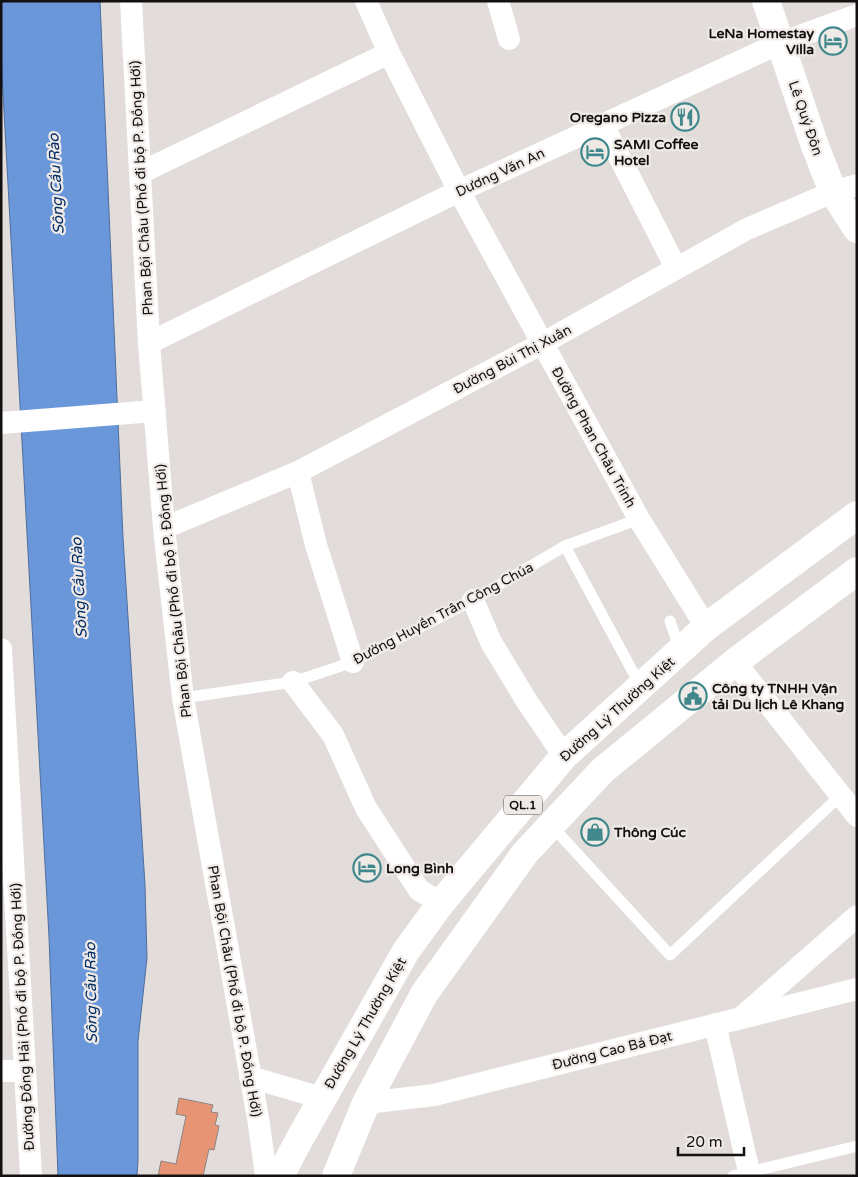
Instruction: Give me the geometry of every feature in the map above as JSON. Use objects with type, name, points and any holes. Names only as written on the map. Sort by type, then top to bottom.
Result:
[{"type":"main road","name":"Lê Quý Đôn","points":[[766,1],[809,130],[845,188],[857,229]]},
{"type":"main road","name":"Đường Lý Thường Kiệt","points":[[280,1176],[406,950],[441,903],[564,756],[706,627],[857,515]]},
{"type":"main road","name":"QL.1","points":[[336,1176],[366,1103],[424,994],[525,853],[603,770],[735,662],[857,572]]},
{"type":"street","name":"Phan Bội Châu (Phố đi bộ P. Đồng Hới)","points":[[131,1],[149,343],[164,528],[183,698],[266,1176]]},
{"type":"street","name":"Đường Phan Châu Trinh","points":[[366,1],[389,53],[459,191],[639,519],[706,627]]},
{"type":"street","points":[[498,1],[509,39]]},
{"type":"street","name":"Dương Văn An","points":[[149,343],[459,191],[780,43],[857,15]]},
{"type":"street","points":[[140,173],[389,53]]},
{"type":"street","points":[[604,125],[676,268]]},
{"type":"street","name":"Đường Bùi Thị Xuân","points":[[164,528],[298,472],[543,343],[747,229],[845,188]]},
{"type":"street","points":[[6,422],[156,411]]},
{"type":"street","points":[[298,472],[316,545],[353,662]]},
{"type":"street","points":[[473,600],[491,642],[526,700],[564,756]]},
{"type":"street","name":"Đường Đồng Hải (Phố đi bộ P. Đồng Hới)","points":[[1,649],[9,914],[25,1071],[30,1176]]},
{"type":"street","points":[[735,662],[856,814]]},
{"type":"street","points":[[293,682],[333,735],[366,808],[419,890],[441,903]]},
{"type":"street","points":[[740,1018],[857,916]]},
{"type":"street","name":"Đường Cao Bá Đạt","points":[[366,1103],[434,1095],[857,989]]},
{"type":"street","points":[[715,1024],[744,1174]]},
{"type":"street","points":[[1,1071],[25,1071]]},
{"type":"street","points":[[250,1077],[322,1098]]},
{"type":"lane","name":"Đường Huyền Trân Công Chúa","points":[[183,698],[293,682],[353,662],[473,600],[565,546],[639,519]]},
{"type":"lane","points":[[565,546],[641,687]]},
{"type":"lane","points":[[670,621],[680,651]]},
{"type":"lane","points":[[551,825],[670,954],[841,796]]},
{"type":"lane","points":[[744,1174],[857,1146]]},
{"type":"water","name":"Sông Cầu Rào","points":[[1,1],[100,1],[123,538],[145,885],[147,958],[138,1041],[137,1176],[58,1176],[49,937],[1,56]]},
{"type":"building","points":[[179,1098],[213,1105],[211,1112],[218,1113],[215,1125],[219,1126],[214,1150],[209,1149],[203,1176],[158,1176],[161,1161],[176,1164],[186,1116],[176,1114]]},
{"type":"place","name":"LeNa Homestay Villa","points":[[833,41]]},
{"type":"place","name":"Oregano Pizza","points":[[685,117]]},
{"type":"place","name":"SAMI Coffee Hotel","points":[[595,152]]},
{"type":"place","name":"Công ty TNHH Vận tải Du lịch Lê Khang","points":[[693,696]]},
{"type":"place","name":"Thông Cúc","points":[[595,832]]},
{"type":"place","name":"Long Bình","points":[[367,868]]}]
